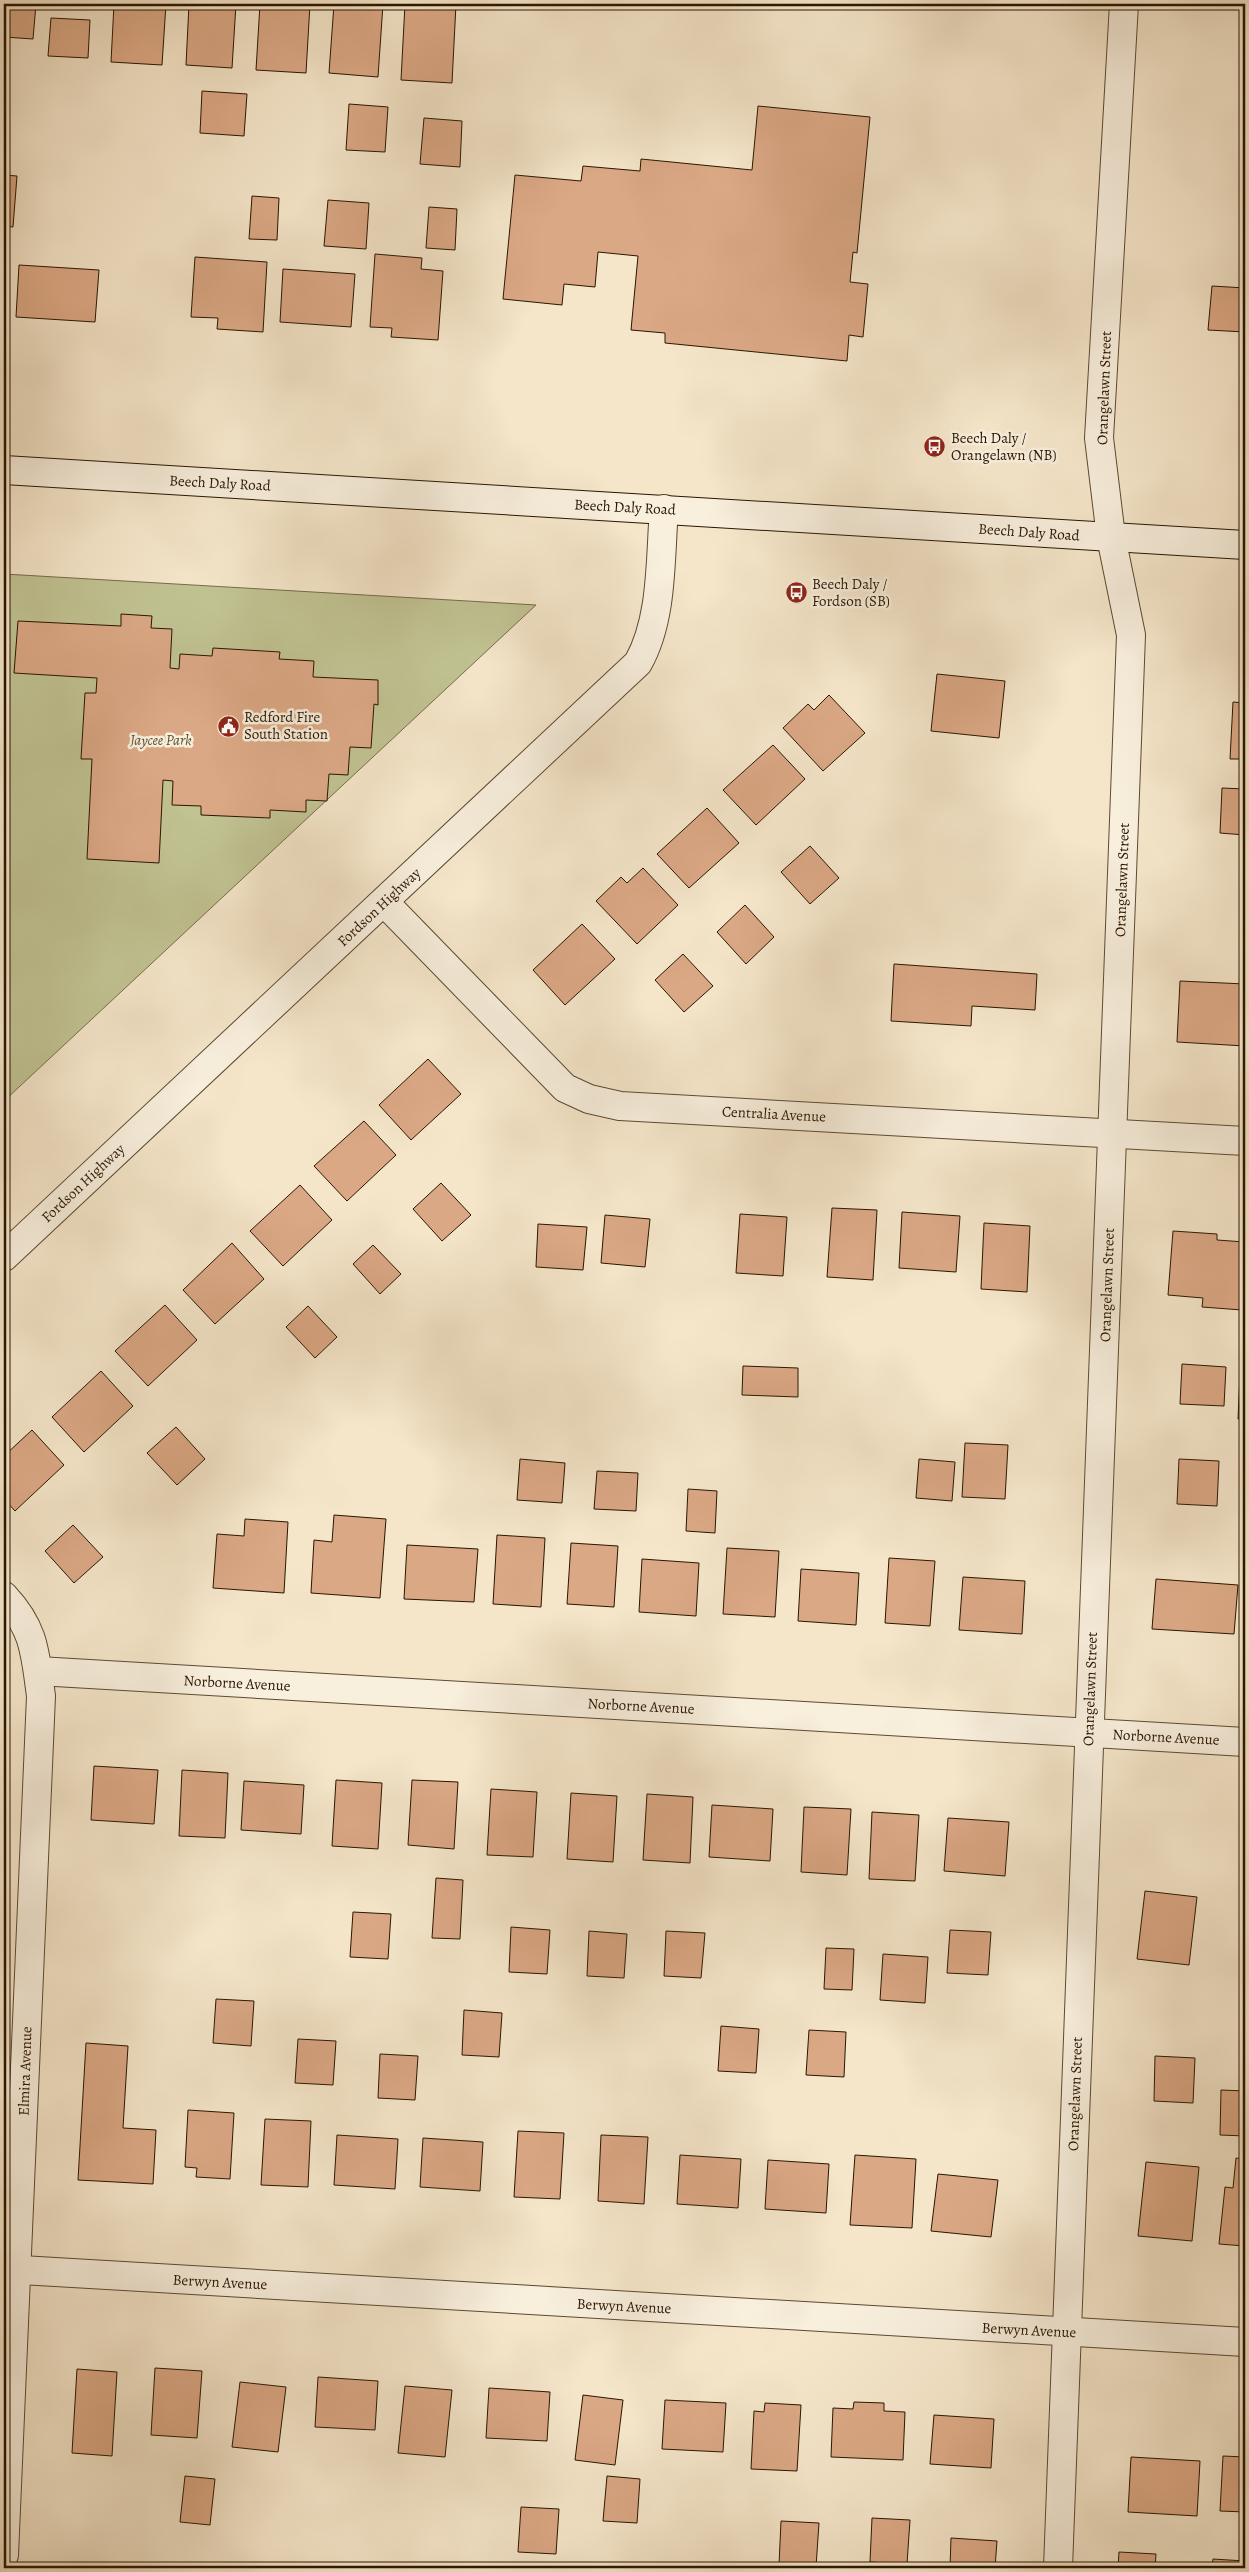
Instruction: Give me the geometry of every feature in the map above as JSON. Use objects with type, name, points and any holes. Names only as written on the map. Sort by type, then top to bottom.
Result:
[{"type":"street","name":"Orangelawn Street","points":[[1058,2568],[1088,1732],[1114,1133],[1130,635],[1111,537],[1099,438],[1124,4]]},
{"type":"street","name":"Beech Daly Road","points":[[4,470],[1245,545]]},
{"type":"street","name":"Fordson Highway","points":[[4,1258],[638,662],[648,645],[654,626],[664,509]]},
{"type":"street","name":"Centralia Avenue","points":[[384,902],[565,1088],[589,1100],[620,1106],[1245,1141]]},
{"type":"street","name":"Elmira Avenue","points":[[4,1596],[14,1607],[32,1635],[41,1696],[10,2270],[4,2555]]},
{"type":"street","name":"Norborne Avenue","points":[[38,1671],[1245,1742]]},
{"type":"street","name":"Berwyn Avenue","points":[[10,2270],[1245,2342]]},
{"type":"green space","name":"Jaycee Park","points":[[4,574],[536,605],[4,1101]]},
{"type":"building","points":[[4,4],[36,4],[33,39],[4,37]]},
{"type":"building","points":[[114,4],[166,4],[162,65],[111,62]]},
{"type":"building","points":[[189,4],[236,4],[232,68],[186,65]]},
{"type":"building","points":[[260,4],[310,4],[306,73],[256,70]]},
{"type":"building","points":[[334,4],[383,4],[378,77],[329,73]]},
{"type":"building","points":[[405,4],[456,4],[452,83],[401,80]]},
{"type":"building","points":[[51,18],[90,20],[88,58],[48,56]]},
{"type":"building","points":[[202,91],[247,94],[244,136],[200,133]]},
{"type":"building","points":[[349,104],[388,107],[385,152],[346,150]]},
{"type":"building","points":[[758,106],[870,117],[857,253],[853,252],[850,282],[868,284],[863,337],[849,335],[847,361],[665,343],[665,333],[631,330],[638,256],[598,252],[595,287],[564,284],[562,305],[503,299],[515,175],[581,181],[583,166],[640,171],[641,159],[752,170]]},
{"type":"building","points":[[424,118],[462,121],[460,167],[420,164]]},
{"type":"building","points":[[4,175],[17,176],[13,227],[4,226]]},
{"type":"building","points":[[252,196],[279,198],[277,240],[249,239]]},
{"type":"building","points":[[328,200],[369,203],[366,249],[324,246]]},
{"type":"building","points":[[429,207],[457,209],[455,250],[426,248]]},
{"type":"building","points":[[375,254],[422,258],[421,269],[443,271],[438,340],[391,337],[392,328],[370,327]]},
{"type":"building","points":[[195,257],[267,262],[263,332],[217,329],[218,318],[191,317]]},
{"type":"building","points":[[19,265],[99,270],[95,322],[16,317]]},
{"type":"building","points":[[283,269],[355,274],[351,327],[280,322]]},
{"type":"building","points":[[1212,286],[1245,288],[1245,332],[1208,330]]},
{"type":"building","name":"Redford Fire South Station","points":[[121,614],[152,616],[151,628],[172,629],[170,668],[179,669],[180,654],[212,656],[213,648],[280,652],[279,659],[314,661],[313,677],[378,680],[378,705],[374,704],[371,748],[350,747],[348,775],[329,774],[327,801],[306,800],[306,812],[270,810],[270,818],[201,815],[201,806],[172,805],[173,781],[163,780],[159,863],[87,859],[92,759],[81,759],[85,693],[96,693],[97,678],[14,673],[18,621],[121,626]]},
{"type":"building","points":[[937,674],[1005,681],[999,738],[931,731]]},
{"type":"building","points":[[829,695],[865,733],[823,771],[783,728],[808,704],[814,710]]},
{"type":"building","points":[[1233,702],[1245,703],[1245,759],[1230,759]]},
{"type":"building","points":[[773,745],[805,779],[756,825],[723,790]]},
{"type":"building","points":[[1222,788],[1245,789],[1245,835],[1220,833]]},
{"type":"building","points":[[707,808],[739,843],[689,888],[657,854]]},
{"type":"building","points":[[810,846],[839,878],[810,904],[781,872]]},
{"type":"building","points":[[643,868],[678,905],[637,944],[596,901],[621,877],[627,883]]},
{"type":"building","points":[[745,905],[774,937],[746,964],[717,932]]},
{"type":"building","points":[[582,924],[615,959],[565,1005],[533,970]]},
{"type":"building","points":[[683,954],[713,986],[684,1012],[655,980]]},
{"type":"building","points":[[894,964],[1037,974],[1035,1010],[972,1006],[971,1026],[891,1021]]},
{"type":"building","points":[[1180,981],[1245,984],[1245,1046],[1177,1042]]},
{"type":"building","points":[[428,1059],[461,1094],[411,1140],[379,1105]]},
{"type":"building","points":[[364,1121],[396,1155],[347,1201],[314,1166]]},
{"type":"building","points":[[441,1183],[471,1215],[442,1241],[413,1209]]},
{"type":"building","points":[[300,1185],[332,1220],[283,1266],[250,1231]]},
{"type":"building","points":[[832,1208],[877,1210],[873,1280],[827,1277]]},
{"type":"building","points":[[902,1212],[960,1216],[956,1272],[899,1268]]},
{"type":"building","points":[[740,1214],[787,1217],[783,1276],[736,1273]]},
{"type":"building","points":[[605,1215],[650,1219],[645,1267],[601,1263]]},
{"type":"building","points":[[984,1223],[1030,1226],[1027,1292],[981,1289]]},
{"type":"building","points":[[538,1224],[587,1227],[583,1270],[536,1267]]},
{"type":"building","points":[[1173,1231],[1217,1234],[1217,1240],[1245,1242],[1242,1310],[1202,1307],[1203,1298],[1168,1295]]},
{"type":"building","points":[[232,1243],[264,1279],[215,1324],[183,1290]]},
{"type":"building","points":[[373,1245],[401,1274],[380,1294],[353,1264]]},
{"type":"building","points":[[165,1305],[197,1340],[148,1386],[115,1351]]},
{"type":"building","points":[[308,1306],[337,1337],[315,1358],[286,1327]]},
{"type":"building","points":[[1182,1364],[1226,1367],[1224,1406],[1180,1404]]},
{"type":"building","points":[[743,1366],[798,1368],[798,1397],[742,1395]]},
{"type":"building","points":[[101,1371],[133,1406],[84,1452],[52,1417]]},
{"type":"building","points":[[1240,1374],[1245,1375],[1245,1419],[1238,1419]]},
{"type":"building","points":[[176,1427],[205,1459],[177,1485],[147,1453]]},
{"type":"building","points":[[32,1430],[64,1465],[15,1511],[4,1499],[4,1456]]},
{"type":"building","points":[[965,1443],[1008,1445],[1005,1499],[962,1497]]},
{"type":"building","points":[[520,1459],[565,1463],[562,1503],[517,1500]]},
{"type":"building","points":[[919,1459],[955,1462],[952,1501],[916,1498]]},
{"type":"building","points":[[1179,1459],[1219,1461],[1217,1506],[1177,1504]]},
{"type":"building","points":[[597,1471],[638,1473],[636,1511],[594,1509]]},
{"type":"building","points":[[688,1489],[717,1491],[715,1533],[686,1531]]},
{"type":"building","points":[[334,1515],[386,1519],[380,1598],[311,1593],[314,1540],[332,1542]]},
{"type":"building","points":[[245,1519],[288,1522],[284,1593],[213,1588],[217,1534],[244,1536]]},
{"type":"building","points":[[73,1525],[103,1557],[74,1583],[45,1551]]},
{"type":"building","points":[[497,1535],[545,1538],[541,1607],[493,1604]]},
{"type":"building","points":[[571,1543],[618,1546],[614,1607],[567,1604]]},
{"type":"building","points":[[407,1545],[478,1549],[474,1602],[404,1599]]},
{"type":"building","points":[[727,1548],[779,1551],[775,1617],[723,1614]]},
{"type":"building","points":[[889,1558],[935,1561],[930,1626],[885,1623]]},
{"type":"building","points":[[642,1559],[699,1563],[696,1616],[639,1612]]},
{"type":"building","points":[[801,1569],[859,1573],[856,1625],[798,1621]]},
{"type":"building","points":[[963,1577],[1025,1581],[1022,1634],[959,1630]]},
{"type":"building","points":[[1156,1579],[1238,1585],[1234,1634],[1152,1629]]},
{"type":"building","points":[[94,1766],[158,1770],[154,1824],[91,1820]]},
{"type":"building","points":[[182,1770],[228,1773],[225,1838],[179,1836]]},
{"type":"building","points":[[336,1780],[382,1783],[378,1849],[332,1846]]},
{"type":"building","points":[[412,1780],[458,1782],[454,1849],[408,1845]]},
{"type":"building","points":[[244,1781],[304,1785],[301,1834],[241,1830]]},
{"type":"building","points":[[491,1789],[537,1792],[533,1857],[487,1855]]},
{"type":"building","points":[[571,1793],[617,1796],[613,1862],[567,1859]]},
{"type":"building","points":[[647,1794],[693,1797],[690,1863],[643,1860]]},
{"type":"building","points":[[712,1805],[773,1809],[770,1861],[709,1857]]},
{"type":"building","points":[[804,1807],[851,1809],[847,1875],[801,1872]]},
{"type":"building","points":[[872,1812],[919,1815],[915,1881],[869,1879]]},
{"type":"building","points":[[948,1818],[1009,1822],[1005,1876],[944,1871]]},
{"type":"building","points":[[436,1878],[463,1880],[460,1939],[432,1938]]},
{"type":"building","points":[[1145,1891],[1197,1897],[1189,1965],[1137,1959]]},
{"type":"building","points":[[353,1912],[391,1914],[388,1959],[350,1957]]},
{"type":"building","points":[[511,1927],[550,1930],[547,1974],[509,1972]]},
{"type":"building","points":[[950,1930],[991,1932],[988,1975],[947,1973]]},
{"type":"building","points":[[589,1931],[627,1934],[624,1978],[587,1976]]},
{"type":"building","points":[[666,1931],[705,1933],[701,1978],[664,1976]]},
{"type":"building","points":[[826,1948],[854,1949],[852,1990],[824,1989]]},
{"type":"building","points":[[883,1954],[928,1957],[925,2003],[880,2000]]},
{"type":"building","points":[[216,1999],[254,2001],[251,2046],[213,2043]]},
{"type":"building","points":[[464,2010],[502,2013],[499,2057],[462,2055]]},
{"type":"building","points":[[721,2026],[759,2029],[756,2073],[718,2071]]},
{"type":"building","points":[[809,2030],[846,2032],[844,2077],[806,2075]]},
{"type":"building","points":[[298,2039],[336,2041],[333,2085],[295,2083]]},
{"type":"building","points":[[86,2043],[128,2046],[123,2128],[156,2130],[153,2184],[78,2180]]},
{"type":"building","points":[[380,2054],[418,2056],[415,2100],[378,2098]]},
{"type":"building","points":[[1155,2056],[1195,2058],[1193,2103],[1154,2101]]},
{"type":"building","points":[[1221,2090],[1245,2091],[1245,2136],[1220,2135]]},
{"type":"building","points":[[188,2110],[234,2113],[230,2179],[196,2177],[197,2168],[185,2167]]},
{"type":"building","points":[[265,2119],[311,2121],[308,2187],[261,2185]]},
{"type":"building","points":[[518,2131],[564,2133],[560,2199],[514,2197]]},
{"type":"building","points":[[337,2135],[398,2139],[395,2189],[334,2185]]},
{"type":"building","points":[[601,2135],[648,2137],[644,2204],[598,2201]]},
{"type":"building","points":[[423,2138],[483,2142],[480,2191],[420,2187]]},
{"type":"building","points":[[680,2155],[741,2159],[738,2208],[677,2204]]},
{"type":"building","points":[[855,2155],[916,2159],[912,2228],[850,2225]]},
{"type":"building","points":[[1236,2158],[1245,2159],[1245,2246],[1219,2244],[1225,2187],[1233,2188]]},
{"type":"building","points":[[768,2160],[829,2164],[826,2213],[765,2209]]},
{"type":"building","points":[[1146,2162],[1199,2167],[1192,2241],[1138,2236]]},
{"type":"building","points":[[938,2174],[998,2180],[991,2237],[931,2231]]},
{"type":"building","points":[[155,2368],[202,2371],[197,2438],[151,2435]]},
{"type":"building","points":[[77,2369],[117,2372],[112,2456],[72,2453]]},
{"type":"building","points":[[318,2377],[378,2381],[375,2430],[315,2427]]},
{"type":"building","points":[[240,2382],[286,2387],[278,2452],[232,2447]]},
{"type":"building","points":[[405,2386],[452,2390],[445,2457],[398,2453]]},
{"type":"building","points":[[489,2388],[550,2392],[547,2441],[486,2438]]},
{"type":"building","points":[[583,2395],[623,2400],[615,2465],[575,2460]]},
{"type":"building","points":[[665,2400],[726,2403],[723,2452],[662,2449]]},
{"type":"building","points":[[854,2402],[884,2403],[884,2411],[905,2412],[903,2460],[831,2457],[833,2408],[853,2409]]},
{"type":"building","points":[[765,2403],[801,2405],[797,2471],[751,2469],[754,2411],[764,2412]]},
{"type":"building","points":[[934,2415],[994,2419],[991,2468],[930,2464]]},
{"type":"building","points":[[1223,2456],[1245,2457],[1245,2512],[1220,2511]]},
{"type":"building","points":[[1131,2457],[1200,2461],[1197,2516],[1128,2512]]},
{"type":"building","points":[[185,2476],[215,2479],[210,2525],[180,2522]]},
{"type":"building","points":[[607,2476],[640,2479],[637,2523],[603,2521]]},
{"type":"building","points":[[521,2507],[559,2509],[556,2554],[518,2552]]},
{"type":"building","points":[[872,2518],[910,2520],[907,2564],[870,2562]]},
{"type":"building","points":[[781,2521],[819,2523],[816,2567],[779,2565]]},
{"type":"building","points":[[951,2538],[997,2541],[995,2568],[950,2568]]},
{"type":"building","points":[[1119,2552],[1156,2554],[1155,2568],[1118,2568]]},
{"type":"building","points":[[1213,2559],[1245,2561],[1245,2568],[1212,2568]]},
{"type":"building","points":[[58,2566],[99,2568],[57,2568]]},
{"type":"place","name":"Beech Daly / Orangelawn (NB)","points":[[935,447]]},
{"type":"place","name":"Beech Daly / Fordson (SB)","points":[[796,593]]},
{"type":"place","name":"Redford Fire South Station","points":[[228,726]]}]
